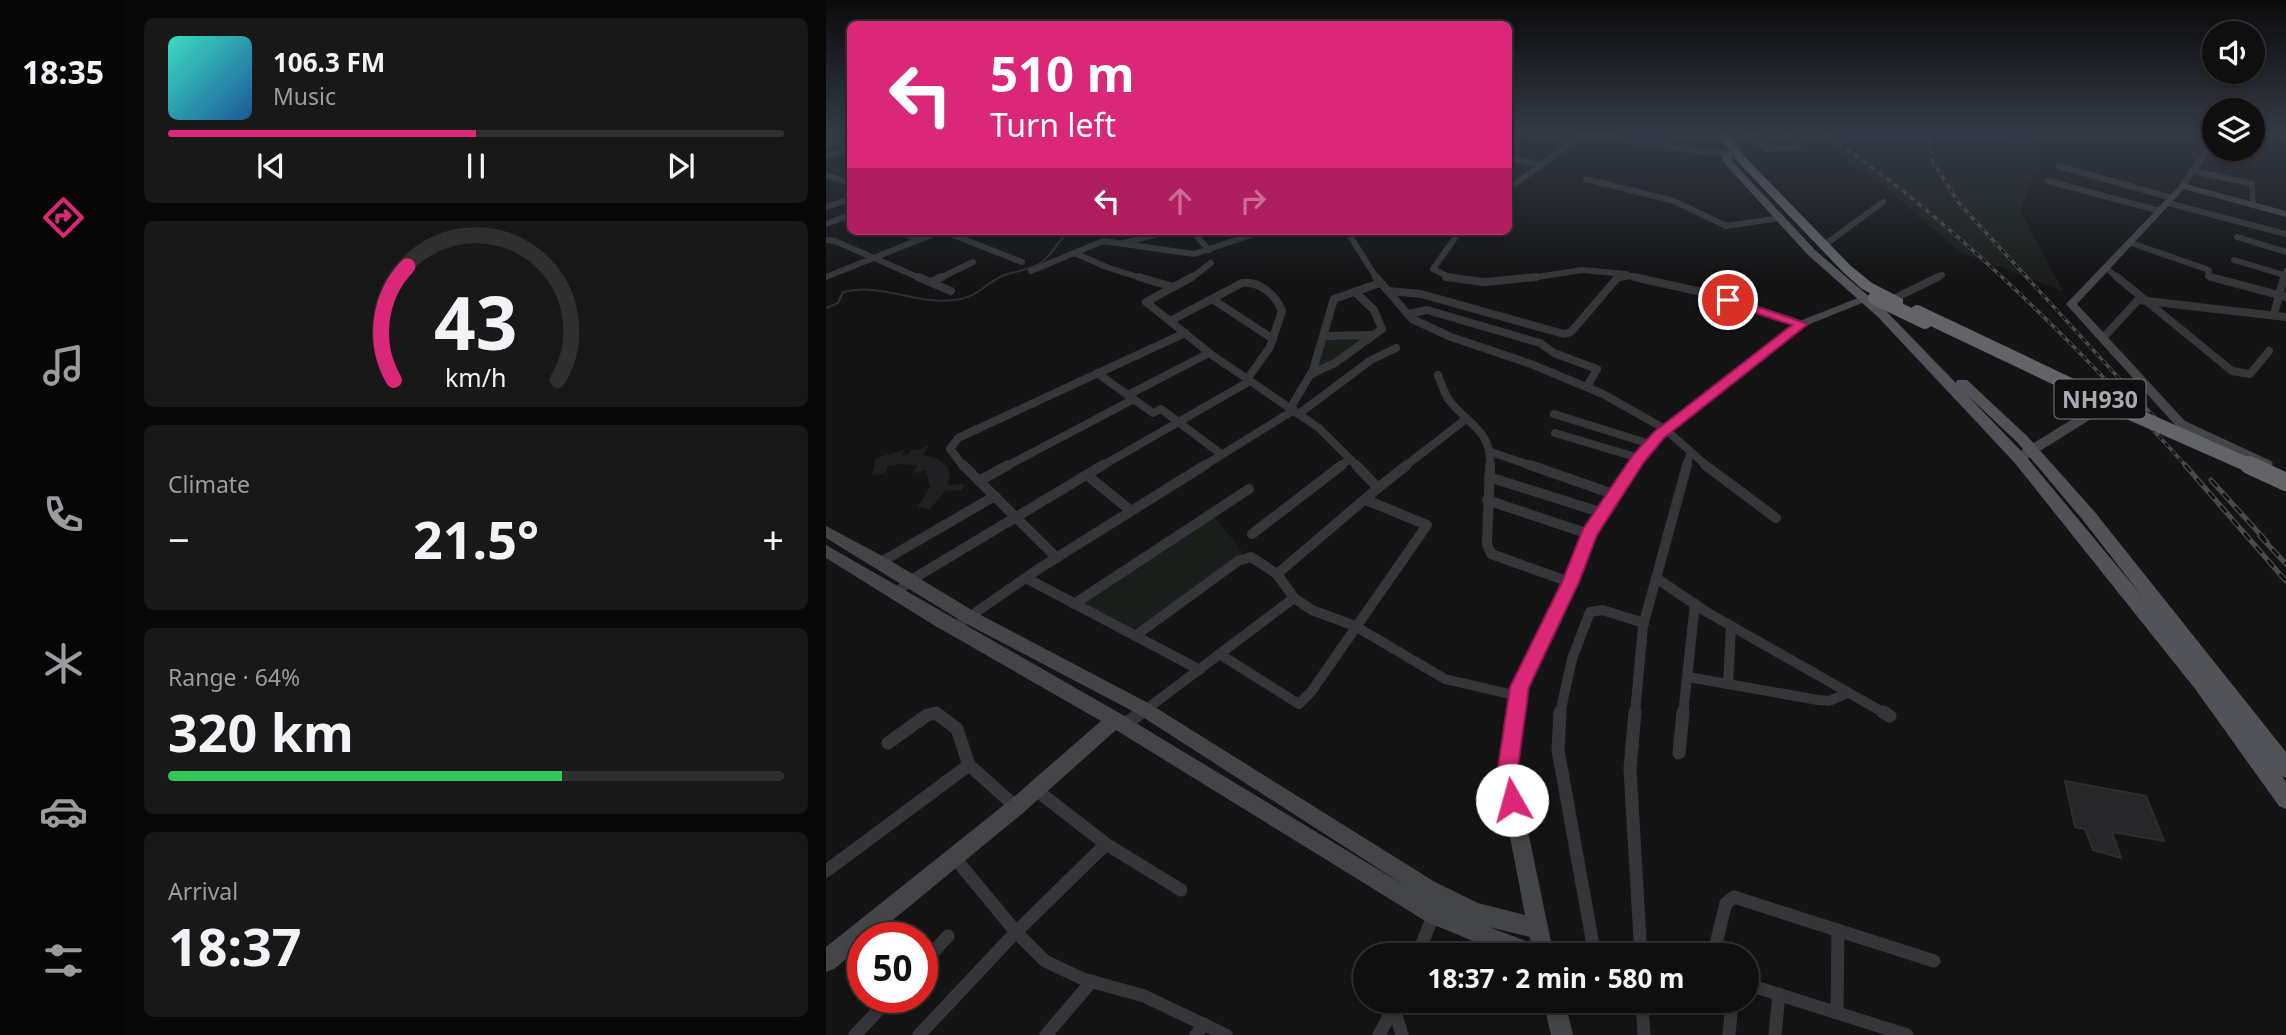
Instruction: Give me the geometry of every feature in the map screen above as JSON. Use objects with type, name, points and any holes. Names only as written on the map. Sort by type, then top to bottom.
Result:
[{"type":"highway","name":"NH930","points":[[1756,182],[1831,266],[1875,298],[2108,410],[2286,491]]},
{"type":"highway","name":"NH930","points":[[1763,182],[1870,295],[1904,305],[2119,408],[2286,482]]},
{"type":"main road","points":[[1747,182],[1811,252],[1870,295],[2026,455],[2068,492],[2173,621],[2286,768]]},
{"type":"main road","points":[[2182,187],[2131,243],[2116,253],[2106,268],[2071,304],[2186,427],[2286,472]]},
{"type":"main road","points":[[2182,187],[2286,216]]},
{"type":"main road","points":[[2182,187],[2286,216]]},
{"type":"main road","points":[[1541,943],[1507,774],[1519,687],[1570,582],[1589,534],[1639,458],[1665,429],[1801,324],[1870,295]]},
{"type":"main road","points":[[1904,305],[1981,336],[2093,389],[2095,411],[2026,455]]},
{"type":"main road","points":[[2026,455],[2048,494],[2203,684],[2286,799]]},
{"type":"main road","points":[[2048,494],[2068,492]]},
{"type":"main road","points":[[826,531],[881,562],[904,586]]},
{"type":"main road","points":[[826,551],[904,586],[1434,915],[1504,943]]},
{"type":"main road","points":[[961,622],[1144,709],[1439,895],[1476,913],[1538,929]]},
{"type":"main road","points":[[826,961],[1120,722]]},
{"type":"main road","points":[[1557,1013],[1562,1035]]},
{"type":"street","points":[[1600,182],[1674,201],[1726,226],[1780,218]]},
{"type":"street","points":[[2053,182],[2160,211]]},
{"type":"street","points":[[2069,186],[2074,182]]},
{"type":"street","points":[[2114,182],[2286,234]]},
{"type":"street","points":[[2182,187],[2185,182]]},
{"type":"street","points":[[2244,182],[2252,184],[2253,205]]},
{"type":"street","points":[[827,206],[847,200]]},
{"type":"street","points":[[1823,246],[1882,202]]},
{"type":"street","points":[[826,224],[847,216]]},
{"type":"street","points":[[907,235],[919,240]]},
{"type":"street","points":[[828,275],[932,235]]},
{"type":"street","points":[[952,235],[1022,262]]},
{"type":"street","points":[[1124,243],[1153,235]]},
{"type":"street","points":[[1196,235],[1209,250]]},
{"type":"street","points":[[1031,271],[1103,241],[1189,254],[1251,235]]},
{"type":"street","points":[[1349,235],[1380,283],[1409,314],[1451,337],[1531,364],[1587,387],[1665,429],[1690,454],[1776,519]]},
{"type":"street","points":[[1457,235],[1433,269],[1441,277],[1486,282],[1585,270],[1630,275],[1704,293],[1801,324]]},
{"type":"street","points":[[2236,237],[2286,252]]},
{"type":"street","points":[[826,240],[834,240],[876,257],[951,291]]},
{"type":"street","points":[[2131,243],[2209,270],[2208,276],[2282,296]]},
{"type":"street","points":[[1074,253],[1109,268],[1173,287]]},
{"type":"street","points":[[2234,260],[2285,273],[2282,296],[2274,314]]},
{"type":"street","points":[[931,282],[974,262]]},
{"type":"street","points":[[1211,263],[1187,281],[1146,302],[1209,353],[1320,428],[1378,488]]},
{"type":"street","points":[[2106,268],[2232,371],[2250,374],[2269,351]]},
{"type":"street","points":[[1388,291],[1421,294],[1564,334],[1571,332],[1616,278],[1630,275]]},
{"type":"street","points":[[1904,305],[1942,275]]},
{"type":"street","points":[[904,586],[1015,516],[1088,476],[1249,379],[1265,357],[1282,307],[1255,283],[1247,281],[1170,321]]},
{"type":"street","points":[[1295,410],[1311,374],[1334,299],[1380,283]]},
{"type":"street","points":[[1311,374],[1335,363],[1383,327],[1378,315],[1355,292]]},
{"type":"street","points":[[1212,299],[1273,339]]},
{"type":"street","points":[[2102,338],[2135,301],[2286,317]]},
{"type":"street","points":[[1409,314],[1427,310],[1541,344],[1554,353],[1597,369],[1587,387]]},
{"type":"street","points":[[1057,558],[953,456],[950,449],[958,438],[1185,333]]},
{"type":"street","points":[[1324,336],[1374,335]]},
{"type":"street","points":[[961,622],[1131,511],[1371,360],[1396,348]]},
{"type":"street","points":[[979,481],[1209,353]]},
{"type":"street","points":[[1097,373],[1153,413],[1161,409],[1222,454]]},
{"type":"street","points":[[1438,375],[1447,398],[1466,419],[1481,430],[1490,452],[1487,544],[1491,554],[1570,582]]},
{"type":"street","points":[[1554,414],[1650,444]]},
{"type":"street","points":[[1277,574],[1378,488],[1466,419]]},
{"type":"street","points":[[1555,433],[1639,458]]},
{"type":"street","points":[[1490,452],[1613,494]]},
{"type":"street","points":[[1641,943],[1630,769],[1644,622],[1690,454]]},
{"type":"street","points":[[1252,534],[1350,459]]},
{"type":"street","points":[[1088,476],[1131,511]]},
{"type":"street","points":[[1489,477],[1603,513]]},
{"type":"street","points":[[1074,604],[1250,489]]},
{"type":"street","points":[[881,562],[995,496]]},
{"type":"street","points":[[1221,655],[1298,705],[1311,692],[1427,525],[1366,500]]},
{"type":"street","points":[[1487,500],[1589,534]]},
{"type":"street","points":[[1135,636],[1242,558],[1251,557],[1277,574],[1294,598],[1312,610],[1355,626],[1445,679],[1518,696]]},
{"type":"street","points":[[1026,578],[1200,670]]},
{"type":"street","points":[[1656,578],[1731,626],[1889,716]]},
{"type":"street","points":[[1120,722],[1144,709],[1200,670],[1294,598]]},
{"type":"street","points":[[1679,752],[1695,604]]},
{"type":"street","points":[[1593,943],[1556,736],[1578,634],[1590,612],[1602,610],[1644,622]]},
{"type":"street","points":[[1728,684],[1731,626]]},
{"type":"street","points":[[1688,677],[1818,700],[1829,701],[1848,694]]},
{"type":"street","points":[[888,743],[927,715],[936,713],[957,729],[969,765],[1016,807]]},
{"type":"street","points":[[826,871],[969,765]]},
{"type":"street","points":[[1036,790],[1106,844],[1181,890]]},
{"type":"street","points":[[919,1035],[1016,932],[1106,844]]},
{"type":"street","points":[[954,857],[1016,932],[1045,961],[1092,981],[1144,996],[1200,1030],[1226,1035]]},
{"type":"street","points":[[1422,943],[1439,895]]},
{"type":"street","points":[[1716,943],[1727,903],[1734,897],[1934,961]]},
{"type":"street","points":[[1837,1013],[1838,930]]},
{"type":"street","points":[[938,947],[948,936]]},
{"type":"street","points":[[1046,1035],[1092,981]]},
{"type":"street","points":[[1759,988],[1907,1035]]},
{"type":"street","points":[[1775,1035],[1779,994]]},
{"type":"street","points":[[855,1035],[876,1013]]},
{"type":"street","points":[[1379,1035],[1391,1013]]},
{"type":"street","points":[[1397,1013],[1402,1035]]},
{"type":"street","points":[[1642,1013],[1643,1035]]},
{"type":"street","points":[[1729,1035],[1731,1013]]},
{"type":"shaded area","points":[[1879,182],[2030,182],[2020,211],[2063,291],[1960,252]]},
{"type":"shaded area","points":[[1326,337],[1368,337],[1331,363],[1315,370]]},
{"type":"shaded area","points":[[929,446],[923,455],[936,458],[948,467],[948,485],[964,484],[962,490],[945,491],[929,510],[918,506],[930,487],[926,470],[915,473],[912,472],[918,466],[902,464],[888,466],[886,472],[872,475],[876,458],[904,450],[902,456],[907,455],[912,450]]},
{"type":"shaded area","points":[[1214,516],[1243,553],[1134,630],[1080,603]]},
{"type":"building","points":[[2065,781],[2146,796],[2164,841],[2112,832],[2121,858],[2093,850],[2085,829],[2075,827]]},
{"type":"waterway","points":[[826,308],[838,303],[843,292],[857,290],[885,291],[940,301],[962,298],[1002,276],[1042,262],[1066,235]]},
{"type":"railway","points":[[1892,182],[2018,292],[2087,360],[2187,467]]},
{"type":"railway","points":[[1946,182],[1958,202],[2169,433]]},
{"type":"railway","points":[[2185,465],[2286,581]]},
{"type":"railway","points":[[2211,480],[2267,542]]},
{"type":"railway","points":[[2260,536],[2286,564]]},
{"type":"route","points":[[1512,800],[1507,774],[1519,687],[1570,582],[1589,534],[1613,494],[1650,444],[1665,429],[1765,349],[1801,324],[1728,300]]}]
